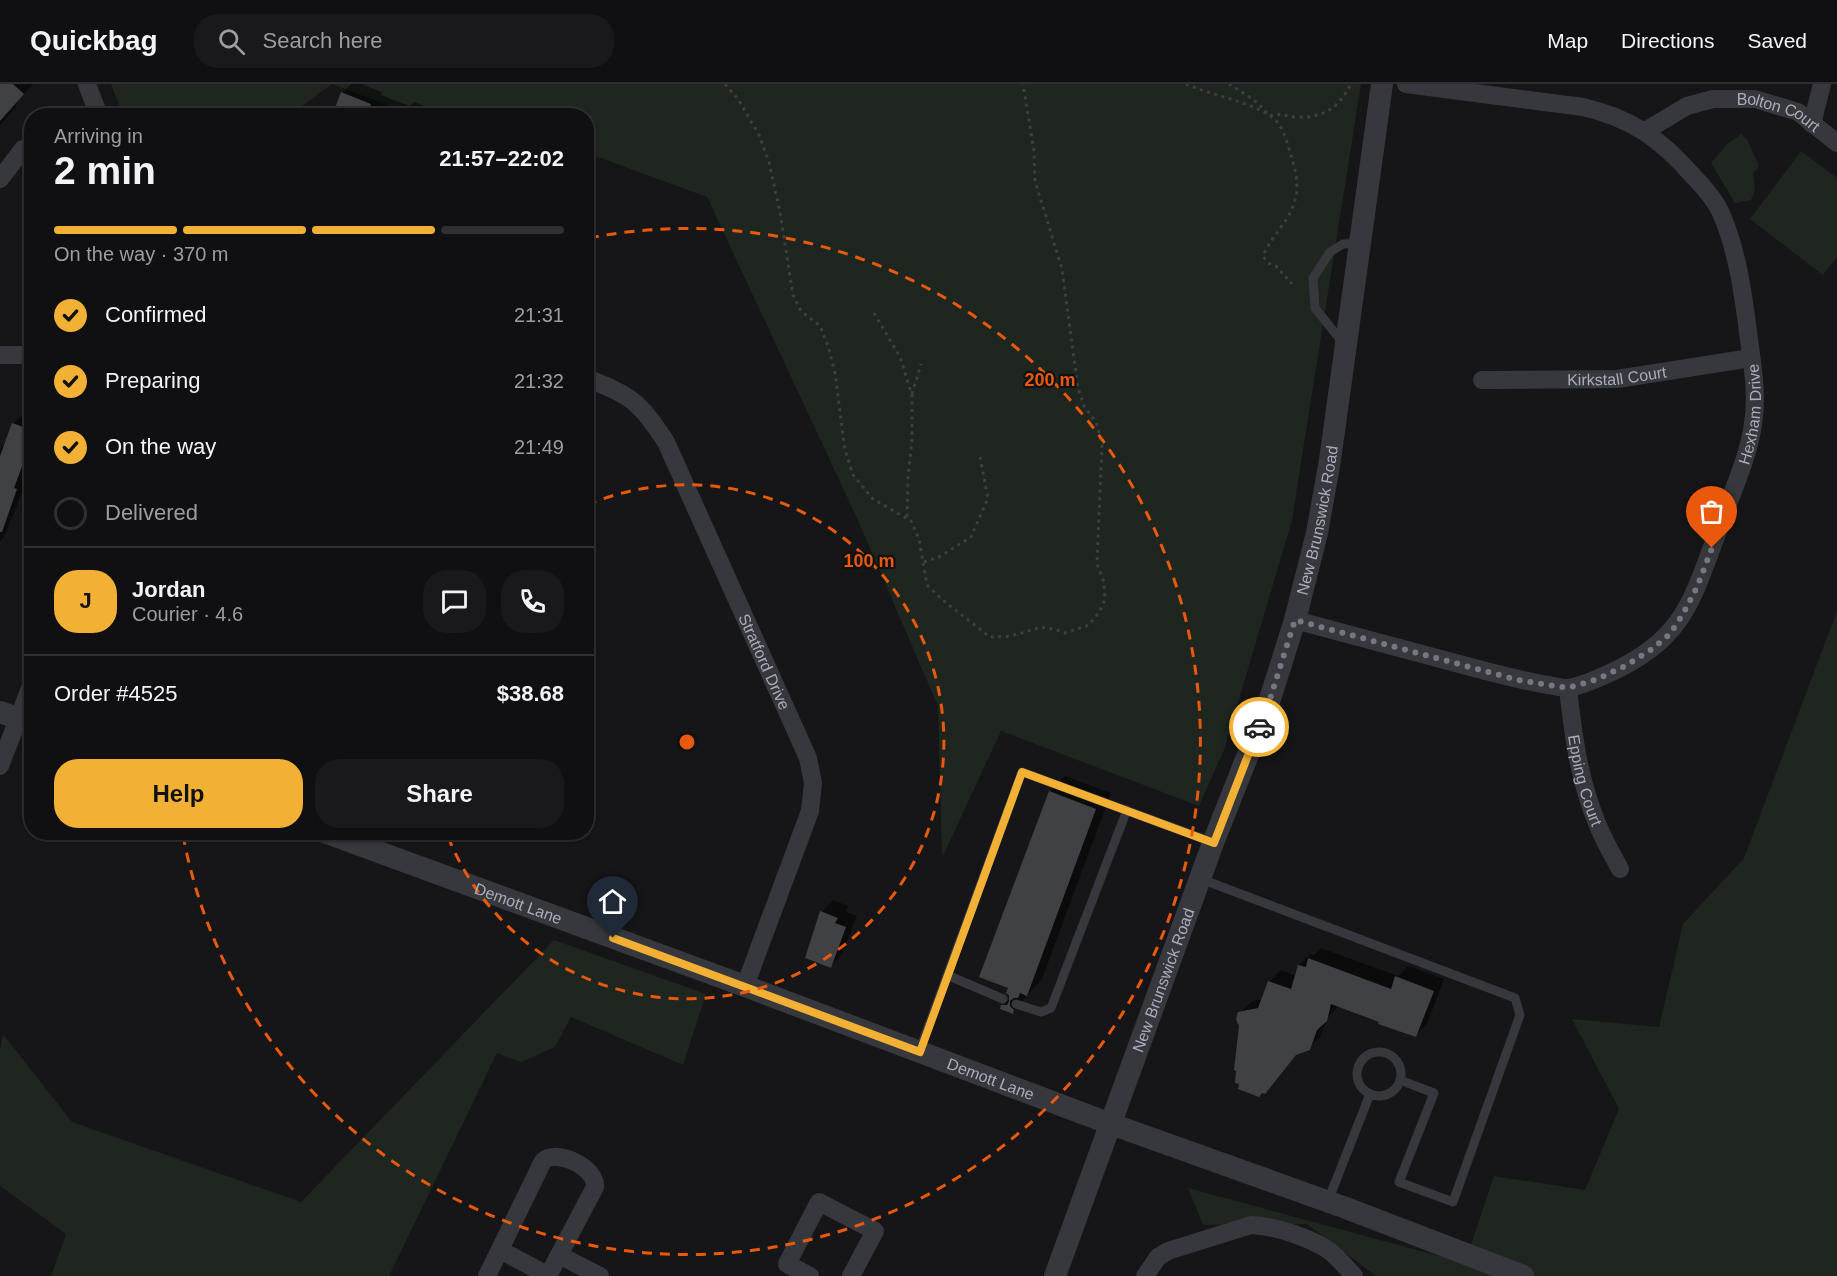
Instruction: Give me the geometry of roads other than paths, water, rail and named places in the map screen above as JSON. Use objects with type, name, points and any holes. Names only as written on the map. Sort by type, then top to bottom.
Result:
[{"type":"street","points":[[87,84],[96,108]]},
{"type":"street","name":"New Brunswick Road","points":[[1055,1276],[1214,843],[1270,699],[1295,620],[1317,533],[1330,460],[1382,84]]},
{"type":"street","name":"Hexham Drive","points":[[1295,620],[1518,680],[1568,688],[1598,679],[1627,665],[1652,649],[1670,634],[1683,614],[1697,587],[1747,450],[1753,426],[1756,398],[1744,296],[1731,243],[1711,195],[1671,151],[1645,131],[1605,112],[1583,107],[1436,90],[1406,84]]},
{"type":"street","points":[[1812,124],[1822,84]]},
{"type":"street","name":"Bolton Court","points":[[1645,131],[1710,91],[1755,99],[1798,112],[1837,143]]},
{"type":"street","points":[[0,179],[23,149]]},
{"type":"street","points":[[0,355],[24,356]]},
{"type":"street","name":"Kirkstall Court","points":[[1482,380],[1617,379],[1751,358]]},
{"type":"street","name":"Stratford Drive","points":[[594,381],[619,390],[637,403],[649,416],[666,442],[808,758],[813,783],[810,811],[745,986]]},
{"type":"street","name":"Epping Court","points":[[1568,688],[1574,742],[1583,785],[1597,825],[1620,869]]},
{"type":"street","points":[[0,766],[24,700]]},
{"type":"street","name":"Demott Lane","points":[[374,841],[745,986],[1111,1124],[1328,1201],[1492,1271],[1523,1276]]},
{"type":"street","points":[[487,1276],[543,1161],[547,1157],[560,1156],[589,1171],[595,1187],[548,1276],[500,1250]]},
{"type":"street","points":[[810,1276],[787,1264],[819,1202],[874,1231],[851,1276]]},
{"type":"street","points":[[1145,1276],[1158,1257],[1168,1251],[1251,1225],[1263,1225],[1312,1241],[1332,1253],[1354,1276]]},
{"type":"street","points":[[560,1255],[600,1276]]},
{"type":"lane","points":[[1346,346],[1315,308],[1313,278],[1330,252],[1343,244],[1360,243]]},
{"type":"lane","points":[[920,1052],[1022,772],[1214,843]]},
{"type":"lane","points":[[1016,1004],[1041,1012],[1051,1008],[1127,810]]},
{"type":"lane","points":[[1201,879],[1515,998],[1520,1015],[1454,1202],[1399,1182],[1434,1093],[1400,1080]]},
{"type":"lane","points":[[948,975],[1003,999]]},
{"type":"lane","points":[[1384,1052],[1396,1060],[1401,1073],[1400,1080],[1391,1092],[1384,1095],[1370,1094],[1360,1084],[1357,1070],[1364,1058],[1370,1054],[1384,1052]]},
{"type":"lane","points":[[1328,1201],[1370,1094]]}]
